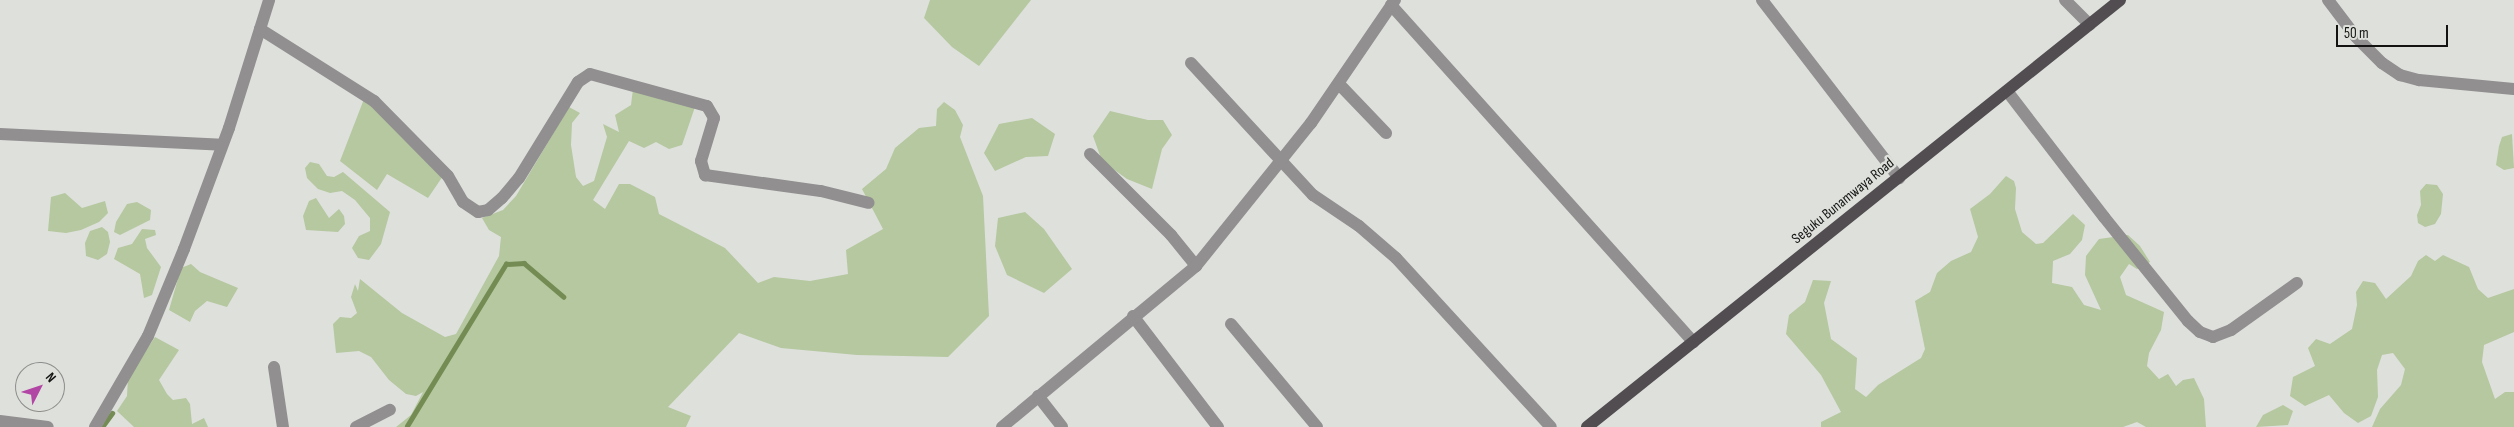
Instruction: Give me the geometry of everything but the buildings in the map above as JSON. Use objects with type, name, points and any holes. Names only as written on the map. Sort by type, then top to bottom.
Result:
[{"type":"main road","name":"Seguku Bunamwaya Road","points":[[1587,427],[2120,0]]},
{"type":"street","points":[[96,427],[148,336],[222,145],[269,0]]},
{"type":"street","points":[[1762,0],[1899,178]]},
{"type":"street","points":[[2065,0],[2090,25]]},
{"type":"street","points":[[2328,0],[2356,37],[2400,75],[2419,80],[2514,89]]},
{"type":"street","points":[[1002,427],[1133,316],[1196,266],[1339,84],[1393,2],[1693,342]]},
{"type":"street","points":[[260,29],[374,101],[448,176],[463,202],[478,212],[488,210],[502,198],[519,178],[578,82],[590,74],[708,106],[714,118],[701,161],[705,175],[821,191],[869,203]]},
{"type":"street","points":[[1191,63],[1313,195],[1352,221],[1396,258],[1551,427]]},
{"type":"street","points":[[1339,84],[1386,133]]},
{"type":"street","points":[[2007,91],[2110,225],[2188,321],[2200,332],[2213,337],[2231,330],[2297,283]]},
{"type":"street","points":[[0,134],[222,145]]},
{"type":"street","points":[[1090,154],[1171,235],[1196,266]]},
{"type":"street","points":[[1133,316],[1218,427]]},
{"type":"street","points":[[1231,324],[1318,427]]},
{"type":"street","points":[[274,367],[283,427]]},
{"type":"street","points":[[1038,396],[1062,427]]},
{"type":"street","points":[[356,427],[390,410]]},
{"type":"street","points":[[0,421],[48,427]]},
{"type":"green space","points":[[930,0],[1031,0],[979,66],[952,47],[924,18]]},
{"type":"green space","points":[[633,89],[696,104],[682,145],[669,149],[656,142],[644,148],[629,141],[593,200],[605,209],[619,184],[630,184],[655,197],[659,214],[725,248],[758,283],[774,277],[810,281],[848,274],[846,250],[883,229],[862,189],[886,169],[895,148],[919,128],[936,126],[937,109],[944,102],[955,110],[963,125],[960,137],[983,196],[989,316],[948,357],[857,355],[781,348],[739,333],[668,407],[691,416],[686,427],[396,427],[411,415],[423,392],[416,396],[406,394],[389,380],[371,357],[359,351],[336,353],[333,324],[340,317],[351,318],[357,313],[351,297],[355,284],[358,291],[360,279],[402,313],[445,337],[456,334],[499,256],[501,237],[489,230],[482,218],[503,210],[516,196],[569,107],[580,113],[572,123],[571,145],[576,177],[583,186],[594,181],[607,137],[603,124],[619,132],[615,115],[631,105]]},
{"type":"green space","points":[[364,99],[443,176],[428,198],[387,174],[377,190],[340,161]]},
{"type":"green space","points":[[1110,111],[1148,120],[1163,120],[1172,135],[1162,149],[1152,189],[1127,179],[1102,161],[1093,136]]},
{"type":"green space","points":[[1032,118],[1055,134],[1048,156],[1026,157],[995,171],[984,153],[999,124]]},
{"type":"green space","points":[[2512,134],[2514,168],[2504,170],[2496,165],[2499,146],[2502,137]]},
{"type":"green space","points":[[310,162],[319,164],[327,176],[334,177],[343,172],[390,212],[381,244],[369,260],[358,258],[352,248],[359,236],[370,231],[370,218],[355,200],[342,191],[330,193],[318,189],[307,178],[305,168]]},
{"type":"green space","points":[[2006,176],[2014,181],[2016,188],[2015,209],[2022,232],[2036,244],[2043,243],[2073,214],[2085,225],[2082,240],[2070,254],[2053,261],[2052,283],[2072,287],[2084,305],[2101,310],[2085,275],[2086,256],[2099,239],[2128,235],[2140,246],[2150,262],[2137,269],[2129,264],[2120,277],[2126,295],[2164,312],[2161,330],[2149,353],[2147,366],[2159,379],[2168,374],[2176,386],[2183,380],[2194,378],[2204,399],[2206,427],[2146,427],[2137,422],[2123,427],[1821,427],[1821,422],[1841,412],[1821,375],[1786,334],[1789,315],[1805,302],[1813,280],[1831,281],[1824,303],[1831,339],[1857,358],[1855,389],[1866,397],[1878,385],[1921,358],[1925,349],[1915,301],[1930,292],[1937,273],[1951,261],[1971,252],[1978,237],[1970,209],[1990,194]]},
{"type":"green space","points":[[2426,184],[2437,185],[2443,194],[2441,214],[2435,224],[2425,227],[2418,223],[2417,215],[2421,205],[2420,191]]},
{"type":"green space","points":[[65,193],[82,208],[105,201],[108,213],[99,222],[81,230],[66,233],[48,231],[51,197]]},
{"type":"green space","points":[[316,198],[329,218],[339,209],[344,216],[345,224],[338,232],[306,230],[303,216],[309,201]]},
{"type":"green space","points":[[137,202],[151,210],[150,220],[120,235],[114,232],[116,222],[127,204]]},
{"type":"green space","points":[[1025,212],[1044,229],[1072,269],[1044,293],[1007,275],[995,246],[998,218]]},
{"type":"green space","points":[[102,227],[108,232],[110,242],[107,254],[98,260],[86,256],[85,243],[90,231]]},
{"type":"green space","points":[[142,229],[155,230],[156,235],[145,239],[147,248],[161,267],[152,295],[144,298],[140,274],[114,259],[118,248],[132,244]]},
{"type":"green space","points":[[2426,255],[2435,261],[2443,255],[2469,267],[2478,289],[2488,298],[2514,289],[2514,332],[2484,345],[2482,362],[2495,399],[2505,392],[2514,392],[2514,427],[2372,427],[2380,409],[2401,385],[2405,369],[2393,353],[2382,355],[2377,370],[2378,397],[2371,416],[2358,423],[2344,413],[2329,395],[2305,406],[2290,396],[2293,377],[2315,366],[2308,348],[2316,339],[2330,344],[2352,329],[2357,305],[2356,292],[2363,281],[2375,283],[2386,299],[2411,276],[2418,261]]},
{"type":"green space","points":[[191,264],[200,272],[238,288],[227,307],[207,301],[195,311],[190,322],[169,310],[181,268]]},
{"type":"green space","points":[[155,337],[179,350],[159,380],[167,394],[173,400],[186,398],[190,404],[192,424],[204,418],[208,427],[134,427],[117,411],[127,396],[128,377]]},
{"type":"green space","points":[[2283,405],[2293,411],[2288,425],[2256,427],[2263,415]]},
{"type":"waterway","points":[[407,426],[506,264],[524,263],[564,297]]},
{"type":"waterway","points":[[102,427],[112,413]]}]
